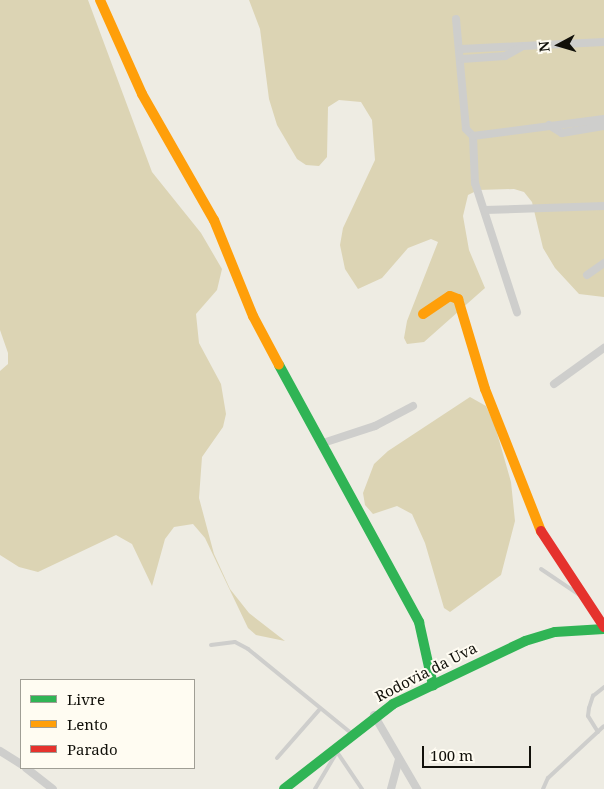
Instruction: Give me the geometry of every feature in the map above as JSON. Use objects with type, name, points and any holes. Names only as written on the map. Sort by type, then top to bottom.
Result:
[{"type":"street","points":[[100,0],[142,94],[214,220],[253,316],[419,622],[425,636],[433,685]]},
{"type":"street","points":[[456,20],[462,49],[466,129],[472,136],[475,183],[517,312]]},
{"type":"street","points":[[462,49],[604,42]]},
{"type":"street","points":[[462,60],[505,56],[521,47]]},
{"type":"street","points":[[472,136],[502,135],[549,125],[604,119]]},
{"type":"street","points":[[549,125],[562,133],[604,126]]},
{"type":"street","points":[[485,210],[604,206]]},
{"type":"street","points":[[587,275],[604,263]]},
{"type":"street","points":[[423,314],[450,296],[458,299],[485,389],[536,524],[603,622]]},
{"type":"street","points":[[554,384],[604,348]]},
{"type":"street","points":[[323,443],[375,426],[413,406]]},
{"type":"street","name":"Rodovia da Uva","points":[[284,789],[374,715],[433,685],[540,636],[603,622]]},
{"type":"street","points":[[374,715],[417,789]]},
{"type":"street","points":[[0,751],[20,763]]},
{"type":"street","points":[[391,789],[399,760]]},
{"type":"street","points":[[27,769],[53,789]]},
{"type":"lane","points":[[542,569],[587,599]]},
{"type":"lane","points":[[210,645],[235,642],[248,650],[348,736],[315,789]]},
{"type":"lane","points":[[598,732],[588,716],[589,708],[593,696],[604,687]]},
{"type":"lane","points":[[277,758],[319,710]]},
{"type":"lane","points":[[543,789],[548,778],[604,726]]},
{"type":"lane","points":[[337,752],[362,789]]},
{"type":"shaded area","points":[[0,0],[88,0],[152,172],[201,233],[222,269],[217,290],[196,314],[199,343],[221,384],[226,414],[223,427],[202,457],[199,498],[214,554],[230,589],[249,613],[285,641],[256,635],[248,628],[205,538],[193,524],[174,527],[165,539],[152,586],[132,544],[116,535],[38,572],[19,567],[0,555],[0,371],[8,364],[8,353],[0,330]]},
{"type":"shaded area","points":[[249,0],[604,0],[604,297],[579,294],[555,268],[543,248],[532,202],[524,192],[514,189],[478,190],[468,195],[463,216],[469,250],[485,288],[424,342],[407,344],[404,338],[407,321],[438,242],[431,239],[408,248],[382,278],[358,289],[345,269],[340,245],[343,228],[375,160],[372,120],[361,102],[339,100],[328,107],[327,157],[319,166],[306,165],[297,159],[277,125],[269,99],[260,29]]},
{"type":"shaded area","points":[[470,397],[486,406],[495,426],[511,482],[515,521],[501,575],[450,612],[444,608],[425,543],[412,514],[397,506],[373,514],[365,505],[363,493],[374,464],[388,451]]},
{"type":"traffic: fast","points":[[279,365],[419,622],[433,685]]},
{"type":"traffic: fast","points":[[284,789],[393,704],[525,641],[555,632],[604,629]]},
{"type":"traffic: slow","points":[[100,0],[142,94],[214,220],[253,316],[279,365]]},
{"type":"traffic: slow","points":[[423,314],[450,296],[458,299],[485,389],[541,531]]},
{"type":"traffic: jam","points":[[541,531],[604,627]]}]
